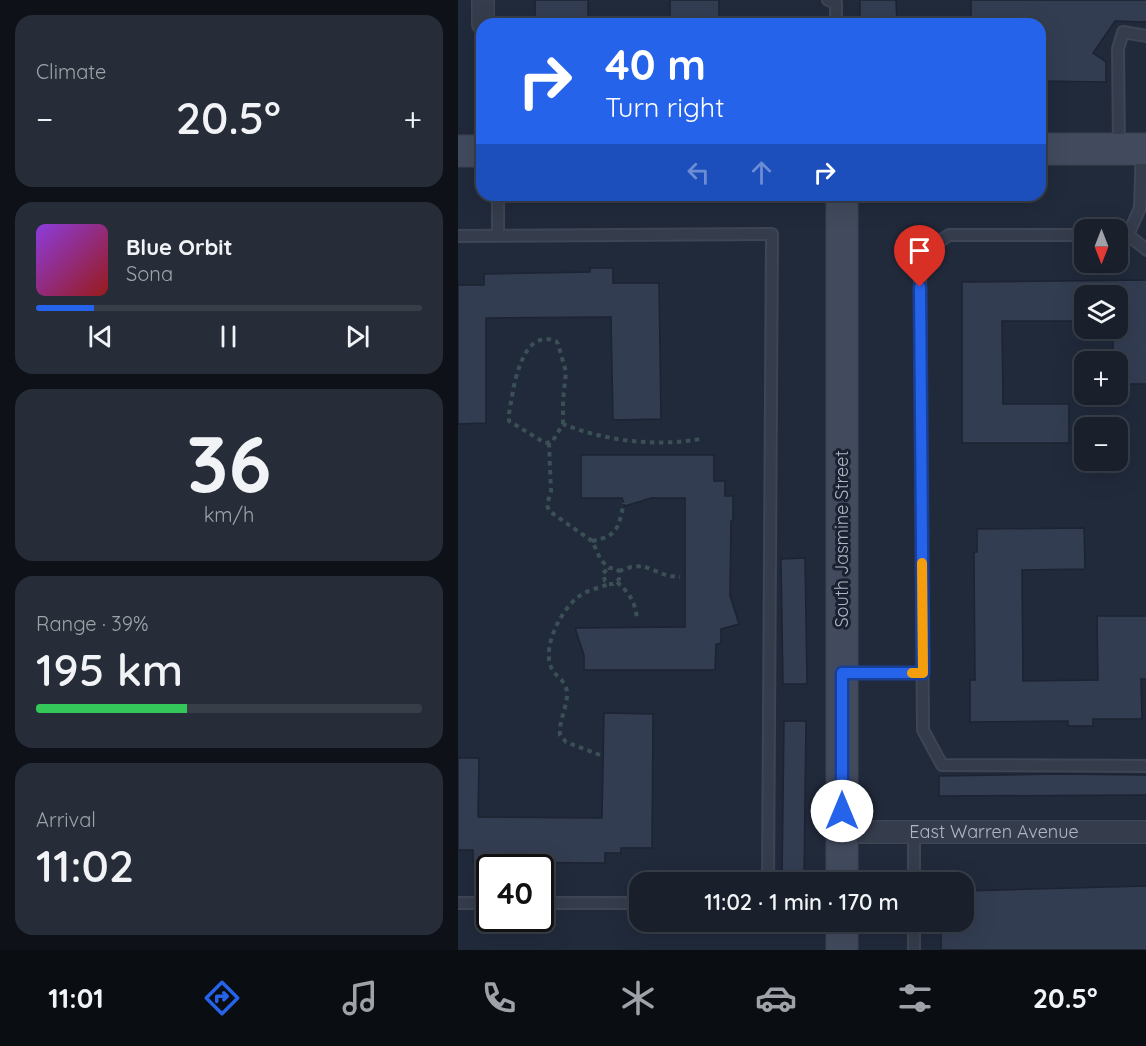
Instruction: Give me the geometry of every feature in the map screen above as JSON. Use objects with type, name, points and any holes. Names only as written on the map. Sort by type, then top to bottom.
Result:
[{"type":"street","points":[[483,0],[483,18]]},
{"type":"street","points":[[1046,149],[1136,149]]},
{"type":"street","points":[[458,151],[476,151]]},
{"type":"street","name":"South Jasmine Street","points":[[842,201],[842,872]]},
{"type":"street","name":"East Warren Avenue","points":[[842,832],[1146,832]]},
{"type":"street","points":[[842,932],[842,950]]},
{"type":"lane","points":[[828,0],[836,3],[836,18]]},
{"type":"lane","points":[[1128,228],[1143,208],[1136,149],[1118,49],[1122,32],[1146,36]]},
{"type":"lane","points":[[498,201],[498,235]]},
{"type":"lane","points":[[458,236],[772,234],[768,872]]},
{"type":"lane","points":[[1074,235],[949,235],[928,249],[920,264],[923,730],[942,765],[1146,766]]},
{"type":"lane","points":[[1128,238],[1146,250]]},
{"type":"lane","points":[[842,673],[923,673]]},
{"type":"lane","points":[[914,832],[914,872]]},
{"type":"lane","points":[[458,903],[476,903]]},
{"type":"lane","points":[[554,903],[629,903]]},
{"type":"lane","points":[[914,932],[914,950]]},
{"type":"path","points":[[549,339],[556,340],[566,372],[563,424],[552,442],[545,443],[509,421],[522,356],[528,347],[549,339]]},
{"type":"path","points":[[563,424],[581,431],[631,440],[678,443],[700,439]]},
{"type":"path","points":[[549,443],[551,491],[548,509],[592,542],[601,560],[609,568]]},
{"type":"path","points":[[592,542],[613,535],[617,530],[624,503]]},
{"type":"path","points":[[608,584],[603,573],[609,568],[619,571],[643,566],[668,576],[680,577]]},
{"type":"path","points":[[617,582],[619,571]]},
{"type":"path","points":[[600,755],[566,742],[560,735],[559,725],[567,694],[563,681],[551,669],[549,647],[550,637],[556,626],[576,598],[585,592],[617,582]]},
{"type":"path","points":[[617,582],[632,596],[636,606],[636,619]]},
{"type":"building","points":[[535,0],[588,0],[588,18],[535,18]]},
{"type":"building","points":[[670,0],[719,0],[719,18],[670,18]]},
{"type":"building","points":[[860,0],[896,0],[897,18],[860,18]]},
{"type":"building","points":[[971,0],[1147,0],[1147,22],[1115,21],[1093,53],[1106,62],[1106,82],[1046,81],[1046,18],[971,18]]},
{"type":"building","points":[[590,268],[613,268],[613,283],[659,283],[661,419],[613,420],[611,317],[486,318],[486,423],[458,424],[458,285],[484,285],[484,274],[590,272]]},
{"type":"building","points":[[1147,280],[1147,384],[1128,384],[1128,351],[1113,351],[1113,339],[1128,339],[1128,285],[1074,285],[1074,321],[1002,321],[1003,404],[1069,404],[1069,443],[962,443],[962,282]]},
{"type":"building","points":[[581,455],[714,455],[714,481],[725,481],[725,496],[733,496],[730,596],[739,624],[721,629],[721,643],[716,644],[715,670],[584,670],[584,655],[575,628],[685,627],[685,498],[651,498],[625,506],[622,498],[581,498]]},
{"type":"building","points":[[1084,528],[1085,569],[1022,570],[1023,681],[1098,680],[1097,616],[1147,616],[1147,679],[1141,679],[1142,719],[1093,719],[1093,726],[1068,726],[1068,721],[970,722],[970,680],[975,680],[974,552],[977,552],[977,529]]},
{"type":"building","points":[[805,558],[807,684],[783,684],[781,559]]},
{"type":"building","points":[[604,713],[653,714],[652,848],[621,848],[621,853],[605,853],[605,863],[554,863],[554,854],[476,854],[476,862],[473,862],[473,850],[458,850],[458,758],[479,758],[478,817],[602,818]]},
{"type":"building","points":[[784,721],[806,721],[804,872],[782,872]]},
{"type":"building","points":[[1147,775],[1147,795],[939,796],[939,776]]},
{"type":"building","points":[[1147,886],[1147,950],[941,950],[941,932],[974,932],[974,891]]},
{"type":"slow traffic","points":[[912,673],[923,673],[922,563]]},
{"type":"route","points":[[842,811],[842,673],[923,673],[920,287]]}]
